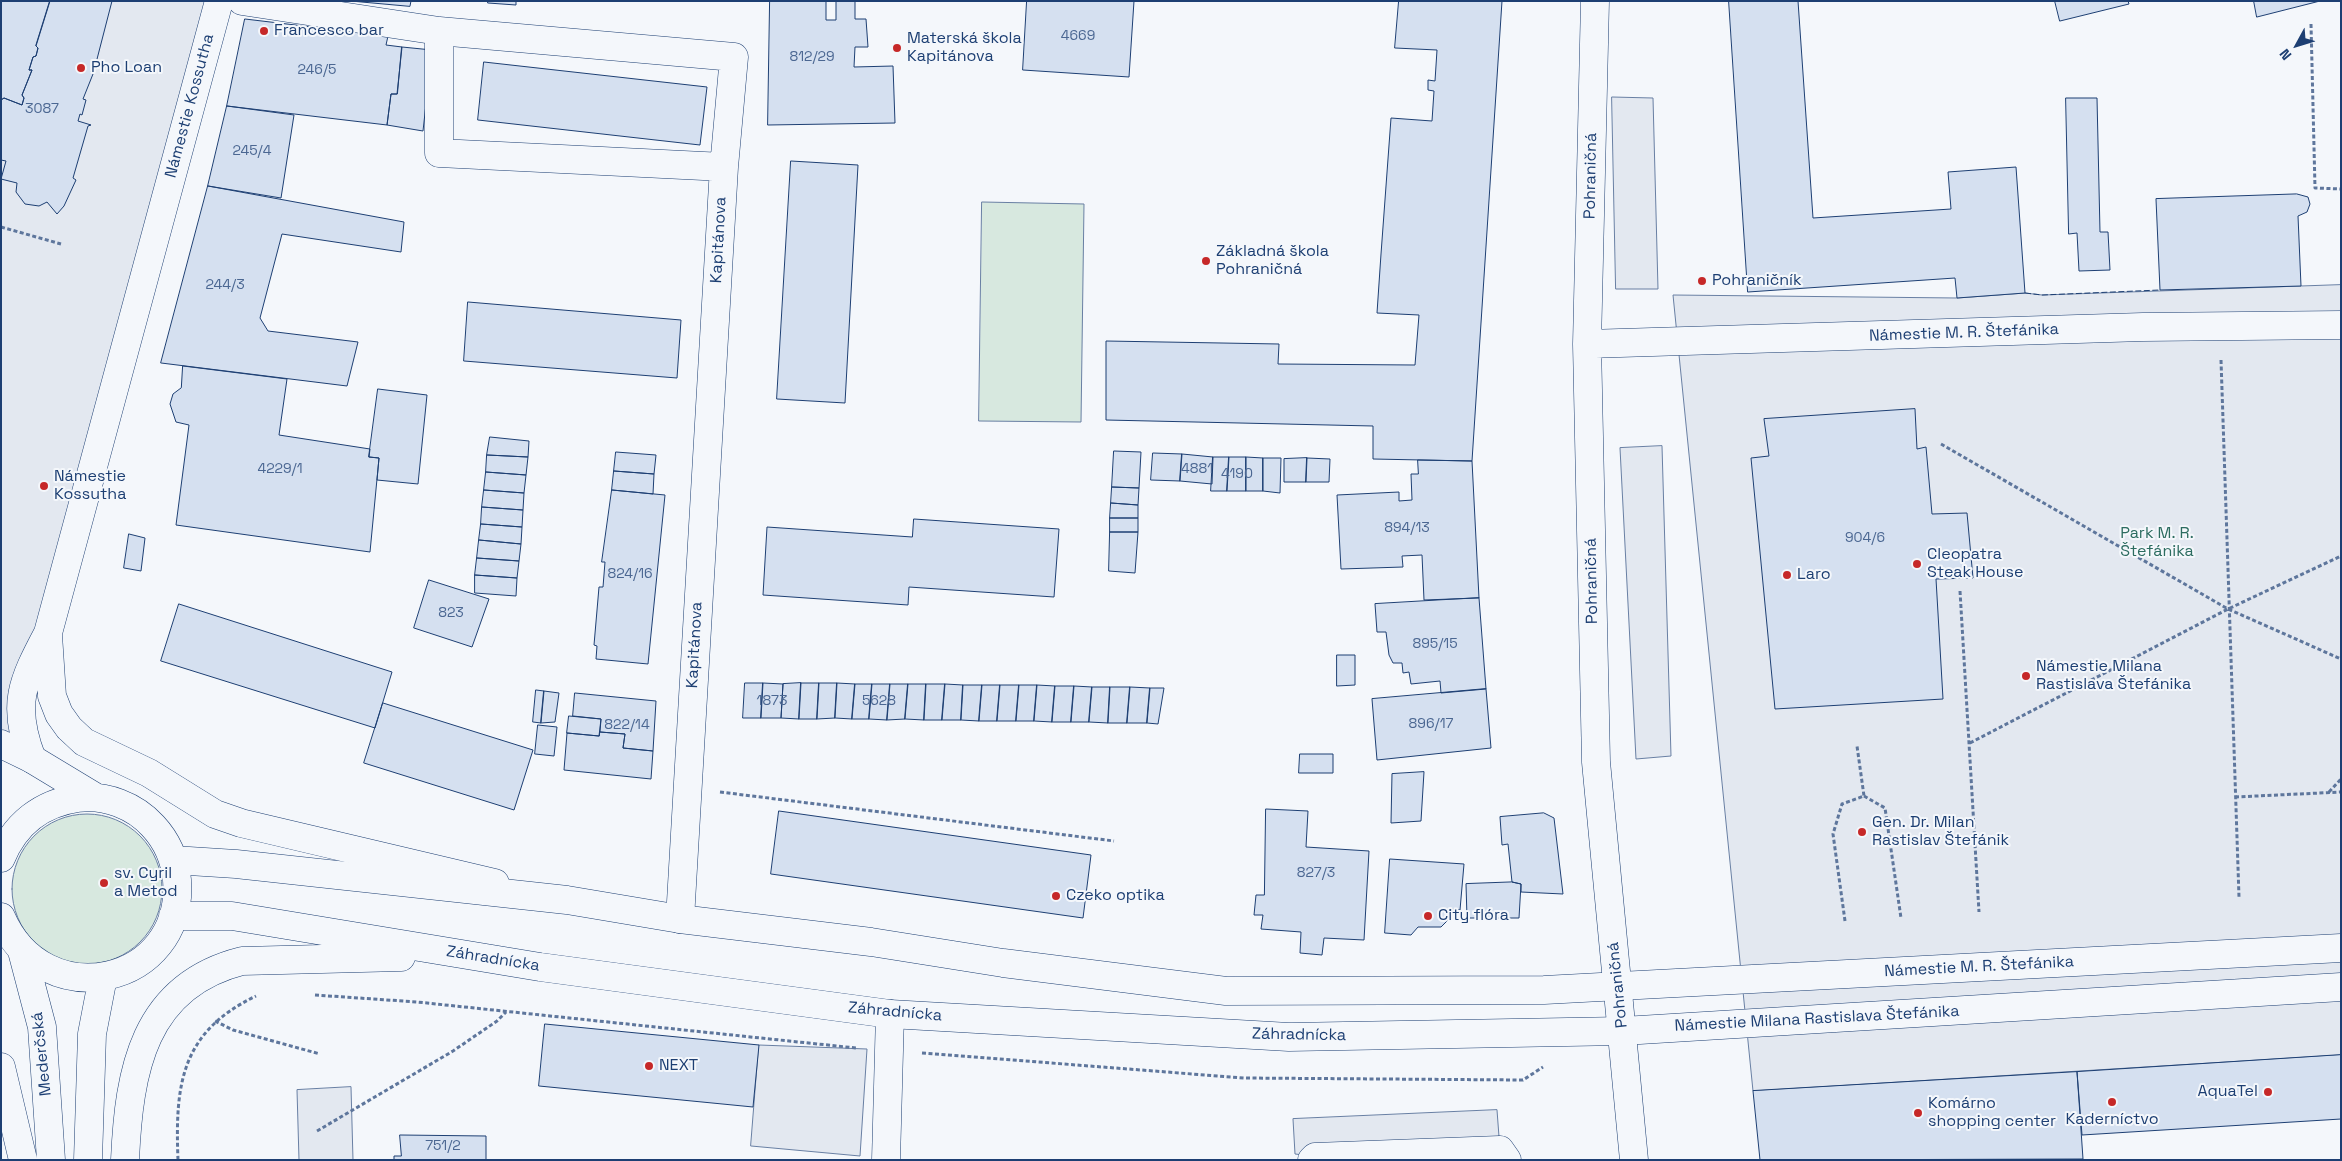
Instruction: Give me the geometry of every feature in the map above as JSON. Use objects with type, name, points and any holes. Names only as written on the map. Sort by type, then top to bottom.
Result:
[{"type":"main road","name":"Námestie Kossutha","points":[[32,759],[24,738],[21,718],[22,696],[27,671],[48,633],[219,1]]},
{"type":"main road","name":"Kapitánova","points":[[242,1],[439,31],[734,57],[724,167],[686,788],[680,919]]},
{"type":"main road","name":"Pohraničná","points":[[1595,1],[1587,344],[1596,762],[1634,1160]]},
{"type":"main road","points":[[439,31],[439,153],[724,167]]},
{"type":"main road","name":"Námestie M. R. Štefánika","points":[[1587,344],[2143,327],[2341,325]]},
{"type":"main road","points":[[48,633],[52,696],[59,714],[69,728],[84,742],[149,773],[215,814],[241,824],[567,900]]},
{"type":"main road","points":[[1,744],[32,759],[95,797]]},
{"type":"main road","points":[[1,858],[18,829],[36,812],[58,801],[95,797],[118,802],[144,817],[163,839],[173,860],[178,888],[173,916],[163,937],[147,956],[126,970],[103,977],[81,978],[60,974],[39,965],[22,951],[10,934],[1,916]]},
{"type":"main road","points":[[173,860],[236,864],[567,900],[680,919],[872,942],[1004,963],[1226,991],[1617,988]]},
{"type":"main road","name":"Záhradnícka","points":[[173,916],[232,916],[540,968],[890,1014],[1289,1037],[1623,1031]]},
{"type":"main road","name":"Námestie M. R. Štefánika","points":[[1617,988],[2341,948]]},
{"type":"main road","name":"Mederčská","points":[[22,951],[42,1028],[51,1160]]},
{"type":"main road","points":[[125,1160],[127,1123],[140,1053],[156,1018],[183,989],[219,967],[242,961],[398,956],[540,968]]},
{"type":"main road","points":[[88,1160],[92,1034],[103,977]]},
{"type":"main road","name":"Námestie Milana Rastislava Štefánika","points":[[1623,1031],[2341,987]]},
{"type":"main road","points":[[886,1160],[890,1014]]},
{"type":"main road","points":[[1,1067],[23,1160]]},
{"type":"main road","points":[[1312,1160],[1315,1157],[1500,1150],[1507,1160]]},
{"type":"path","points":[[2311,24],[2315,188],[2341,188]]},
{"type":"path","points":[[1,228],[61,244]]},
{"type":"path","points":[[2220,354],[2239,897]]},
{"type":"path","points":[[1940,444],[2228,609],[2341,659]]},
{"type":"path","points":[[1970,743],[2228,609],[2341,556]]},
{"type":"path","points":[[1960,591],[1979,912]]},
{"type":"path","points":[[1857,746],[1864,796]]},
{"type":"path","points":[[2329,792],[2341,779]]},
{"type":"path","points":[[686,788],[1114,841]]},
{"type":"path","points":[[2235,797],[2341,792]]},
{"type":"path","points":[[1864,796],[1884,808],[1901,918]]},
{"type":"path","points":[[1845,921],[1833,834],[1842,804],[1864,796]]},
{"type":"path","points":[[308,995],[506,1011],[888,1050],[1244,1078],[1523,1080],[1548,1064]]},
{"type":"path","points":[[178,1160],[176,1119],[183,1073],[201,1037],[215,1021],[234,1007],[257,996]]},
{"type":"path","points":[[317,1131],[453,1051],[496,1021],[506,1011]]},
{"type":"path","points":[[215,1021],[233,1030],[320,1054]]},
{"type":"shaded area","name":"Námestie Kossutha","points":[[1,1],[219,1],[24,738],[1,742]]},
{"type":"shaded area","points":[[1612,97],[1653,98],[1658,289],[1616,289]]},
{"type":"shaded area","points":[[982,202],[1084,204],[1081,422],[979,421]]},
{"type":"shaded area","name":"Námestie Milana Rastislava Štefánika","points":[[2341,285],[2341,1055],[1753,1091],[1673,295],[1957,298],[2025,293],[2042,295]]},
{"type":"shaded area","points":[[1662,446],[1671,756],[1636,759],[1620,448]]},
{"type":"shaded area","points":[[87,814],[116,820],[140,836],[156,860],[162,889],[156,918],[140,942],[116,958],[87,964],[58,958],[34,942],[18,918],[12,889],[18,860],[34,836],[58,820]]},
{"type":"shaded area","points":[[759,1045],[867,1049],[860,1156],[751,1146]]},
{"type":"shaded area","points":[[351,1087],[353,1160],[299,1160],[297,1090]]},
{"type":"shaded area","points":[[1497,1110],[1500,1150],[1323,1157],[1295,1154],[1293,1119]]},
{"type":"building","points":[[1,1],[50,1],[36,46],[38,48],[36,56],[33,57],[29,70],[32,70],[22,95],[24,98],[22,105],[4,98],[1,100]]},
{"type":"building","points":[[50,1],[112,1],[96,63],[93,64],[91,72],[93,74],[83,99],[86,100],[82,115],[80,114],[78,121],[91,125],[88,126],[73,178],[76,180],[64,206],[57,214],[47,202],[39,206],[25,204],[16,192],[17,183],[1,179],[6,161],[1,160],[1,100],[4,98],[22,105],[24,98],[22,95],[32,70],[29,70],[33,57],[36,56],[38,48],[36,46]]},
{"type":"building","points":[[351,1],[411,1],[410,6]]},
{"type":"building","points":[[488,1],[516,1],[516,5],[488,3]]},
{"type":"building","points":[[770,1],[826,1],[826,20],[836,20],[836,1],[855,1],[855,19],[866,19],[868,47],[855,47],[854,67],[893,66],[895,123],[768,125]]},
{"type":"building","points":[[1027,1],[1134,1],[1129,77],[1023,70]]},
{"type":"building","points":[[1399,1],[1502,1],[1472,461],[1373,459],[1373,426],[1106,420],[1106,341],[1279,344],[1278,364],[1415,365],[1419,315],[1377,313],[1381,254],[1391,118],[1432,121],[1434,91],[1428,90],[1428,80],[1435,81],[1437,50],[1395,48]]},
{"type":"building","points":[[1729,1],[1798,1],[1813,218],[1951,209],[1948,172],[2016,167],[2025,293],[1957,298],[1955,278],[1748,292]]},
{"type":"building","points":[[2055,1],[2128,1],[2129,4],[2060,21]]},
{"type":"building","points":[[2254,1],[2320,1],[2257,17]]},
{"type":"building","points":[[245,19],[388,36],[386,45],[402,47],[397,94],[391,94],[387,125],[227,106]]},
{"type":"building","points":[[402,47],[432,50],[423,131],[387,125],[391,94],[397,94]]},
{"type":"building","points":[[484,62],[707,87],[700,145],[478,120]]},
{"type":"building","points":[[2066,98],[2097,98],[2100,232],[2108,232],[2110,270],[2079,271],[2077,233],[2069,234]]},
{"type":"building","points":[[227,106],[294,115],[281,198],[208,186]]},
{"type":"building","points":[[791,161],[858,165],[845,403],[777,399]]},
{"type":"building","points":[[208,186],[404,222],[401,252],[282,234],[260,318],[268,331],[358,342],[347,386],[161,363]]},
{"type":"building","points":[[2297,194],[2308,197],[2310,204],[2307,212],[2298,216],[2301,286],[2160,290],[2156,199]]},
{"type":"building","points":[[468,302],[681,320],[677,378],[464,361]]},
{"type":"building","points":[[183,366],[287,379],[279,435],[370,449],[369,457],[379,458],[370,552],[176,525],[189,425],[176,422],[170,404],[173,394],[181,388]]},
{"type":"building","points":[[378,389],[427,395],[418,484],[377,480],[379,458],[369,457]]},
{"type":"building","points":[[1915,409],[1917,449],[1926,447],[1932,514],[1967,513],[1973,578],[1936,579],[1943,699],[1775,709],[1751,458],[1769,456],[1764,419]]},
{"type":"building","points":[[490,437],[529,441],[528,457],[487,455]]},
{"type":"building","points":[[1114,451],[1141,452],[1139,488],[1112,487]]},
{"type":"building","points":[[616,452],[656,455],[654,474],[614,471]]},
{"type":"building","points":[[1153,453],[1182,454],[1180,481],[1151,480]]},
{"type":"building","points":[[1182,454],[1213,457],[1212,484],[1180,481]]},
{"type":"building","points":[[487,455],[528,457],[526,475],[486,472]]},
{"type":"building","points":[[1213,457],[1229,457],[1227,491],[1211,491]]},
{"type":"building","points":[[1229,457],[1246,457],[1246,491],[1227,491]]},
{"type":"building","points":[[1246,457],[1263,458],[1263,491],[1246,491]]},
{"type":"building","points":[[1263,458],[1281,458],[1280,493],[1263,491]]},
{"type":"building","points":[[1307,458],[1330,459],[1329,482],[1306,482]]},
{"type":"building","points":[[1307,458],[1306,482],[1284,482],[1284,459]]},
{"type":"building","points":[[1418,460],[1472,461],[1479,598],[1424,600],[1422,555],[1402,556],[1403,567],[1341,569],[1337,495],[1399,492],[1399,501],[1412,500],[1411,474],[1418,474]]},
{"type":"building","points":[[614,471],[654,474],[653,494],[612,490]]},
{"type":"building","points":[[486,472],[526,475],[524,493],[484,490]]},
{"type":"building","points":[[1112,487],[1139,488],[1138,505],[1111,503]]},
{"type":"building","points":[[484,490],[524,493],[523,510],[482,507]]},
{"type":"building","points":[[612,490],[665,495],[648,664],[596,659],[597,646],[594,645],[599,587],[603,587],[605,562],[602,562]]},
{"type":"building","points":[[1111,503],[1138,505],[1138,518],[1110,518]]},
{"type":"building","points":[[482,507],[523,510],[522,527],[481,524]]},
{"type":"building","points":[[1110,518],[1138,518],[1138,532],[1110,532]]},
{"type":"building","points":[[914,519],[1059,529],[1054,597],[909,587],[908,605],[763,595],[767,527],[912,537]]},
{"type":"building","points":[[481,524],[522,527],[521,544],[479,540]]},
{"type":"building","points":[[1110,532],[1138,532],[1135,573],[1109,571]]},
{"type":"building","points":[[129,534],[145,538],[141,571],[124,568]]},
{"type":"building","points":[[479,540],[521,544],[519,561],[477,558]]},
{"type":"building","points":[[477,558],[519,561],[517,578],[475,575]]},
{"type":"building","points":[[475,575],[517,578],[516,596],[475,593]]},
{"type":"building","points":[[429,580],[489,599],[472,647],[414,628]]},
{"type":"building","points":[[1479,598],[1486,689],[1441,693],[1440,681],[1411,684],[1409,672],[1403,673],[1402,663],[1393,663],[1389,655],[1386,632],[1377,632],[1375,604]]},
{"type":"building","points":[[179,604],[392,672],[375,728],[161,661]]},
{"type":"building","points":[[1337,655],[1355,655],[1355,685],[1337,686]]},
{"type":"building","points":[[745,683],[763,683],[761,718],[743,718]]},
{"type":"building","points":[[763,683],[783,684],[781,718],[761,718]]},
{"type":"building","points":[[801,683],[799,719],[781,718],[783,684]]},
{"type":"building","points":[[801,683],[819,683],[817,719],[799,719]]},
{"type":"building","points":[[819,683],[837,683],[835,718],[817,719]]},
{"type":"building","points":[[837,683],[855,684],[852,719],[835,718]]},
{"type":"building","points":[[855,684],[872,684],[869,719],[852,719]]},
{"type":"building","points":[[872,684],[890,684],[887,720],[869,719]]},
{"type":"building","points":[[890,684],[908,684],[905,719],[887,720]]},
{"type":"building","points":[[908,684],[926,684],[924,720],[905,719]]},
{"type":"building","points":[[926,684],[945,684],[942,720],[924,720]]},
{"type":"building","points":[[945,684],[963,685],[961,720],[942,720]]},
{"type":"building","points":[[963,685],[982,685],[979,721],[961,720]]},
{"type":"building","points":[[982,685],[1000,685],[997,721],[979,721]]},
{"type":"building","points":[[1000,685],[1019,685],[1016,721],[997,721]]},
{"type":"building","points":[[1019,685],[1037,685],[1034,721],[1016,721]]},
{"type":"building","points":[[1037,685],[1055,686],[1052,722],[1034,721]]},
{"type":"building","points":[[1055,686],[1074,686],[1071,722],[1052,722]]},
{"type":"building","points":[[1074,686],[1092,687],[1089,722],[1071,722]]},
{"type":"building","points":[[1092,687],[1110,687],[1108,723],[1089,722]]},
{"type":"building","points":[[1110,687],[1130,687],[1127,723],[1108,723]]},
{"type":"building","points":[[1130,687],[1150,688],[1147,723],[1127,723]]},
{"type":"building","points":[[1150,688],[1164,688],[1158,724],[1147,723]]},
{"type":"building","points":[[1486,689],[1491,748],[1377,760],[1372,699]]},
{"type":"building","points":[[536,690],[544,691],[541,723],[533,722]]},
{"type":"building","points":[[544,691],[559,693],[555,722],[541,723]]},
{"type":"building","points":[[575,693],[656,701],[653,751],[623,748],[625,734],[600,732],[601,719],[573,716]]},
{"type":"building","points":[[383,703],[533,750],[514,810],[364,763]]},
{"type":"building","points":[[569,716],[601,719],[599,736],[567,733]]},
{"type":"building","points":[[538,725],[557,727],[554,756],[535,754]]},
{"type":"building","points":[[600,732],[625,734],[623,748],[653,751],[651,779],[564,770],[567,733],[599,736]]},
{"type":"building","points":[[1300,754],[1333,754],[1333,773],[1299,773]]},
{"type":"building","points":[[1424,772],[1421,821],[1391,823],[1392,774]]},
{"type":"building","points":[[1266,809],[1308,811],[1306,847],[1369,851],[1364,940],[1324,938],[1322,955],[1300,953],[1301,932],[1261,929],[1263,915],[1254,915],[1256,895],[1264,895]]},
{"type":"building","points":[[779,811],[1091,855],[1083,918],[771,874]]},
{"type":"building","points":[[1544,813],[1554,818],[1563,894],[1521,892],[1521,884],[1512,882],[1508,844],[1502,845],[1500,817]]},
{"type":"building","points":[[1390,859],[1464,864],[1460,910],[1451,909],[1450,918],[1441,927],[1418,927],[1411,935],[1385,933]]},
{"type":"building","points":[[1512,882],[1521,884],[1519,918],[1467,918],[1466,884]]},
{"type":"building","name":"NEXT","points":[[545,1024],[759,1045],[753,1107],[539,1086]]},
{"type":"building","points":[[2341,1055],[2341,1119],[2082,1135],[2077,1072]]},
{"type":"building","name":"Komárno shopping center","points":[[2077,1072],[2083,1159],[1760,1160],[1753,1091]]},
{"type":"building","points":[[400,1135],[486,1136],[486,1160],[394,1160],[394,1156],[401,1156]]},
{"type":"fence","points":[[2025,293],[2042,295],[2160,290]]},
{"type":"place","name":"Francesco bar","points":[[264,31]]},
{"type":"place","name":"Materská škola Kapitánova","points":[[897,48]]},
{"type":"place","name":"Pho Loan","points":[[81,68]]},
{"type":"place","name":"Základná škola Pohraničná","points":[[1206,261]]},
{"type":"place","name":"Pohraničník","points":[[1702,281]]},
{"type":"place","name":"Námestie Kossutha","points":[[44,486]]},
{"type":"place","name":"Cleopatra Steak House","points":[[1917,564]]},
{"type":"place","name":"Laro","points":[[1787,575]]},
{"type":"place","name":"Námestie Milana Rastislava Štefánika","points":[[2026,676]]},
{"type":"place","name":"Gen. Dr. Milan Rastislav Štefánik","points":[[1862,832]]},
{"type":"place","name":"sv. Cyril a Metod","points":[[104,883]]},
{"type":"place","name":"Czeko optika","points":[[1056,896]]},
{"type":"place","name":"City flóra","points":[[1428,916]]},
{"type":"place","name":"NEXT","points":[[649,1066]]},
{"type":"place","name":"AquaTel","points":[[2268,1092]]},
{"type":"place","name":"Kaderníctvo","points":[[2112,1102]]},
{"type":"place","name":"Komárno shopping center","points":[[1918,1113]]},
{"type":"park label","name":"Park M. R. Štefánika","points":[[2157,543]]}]
